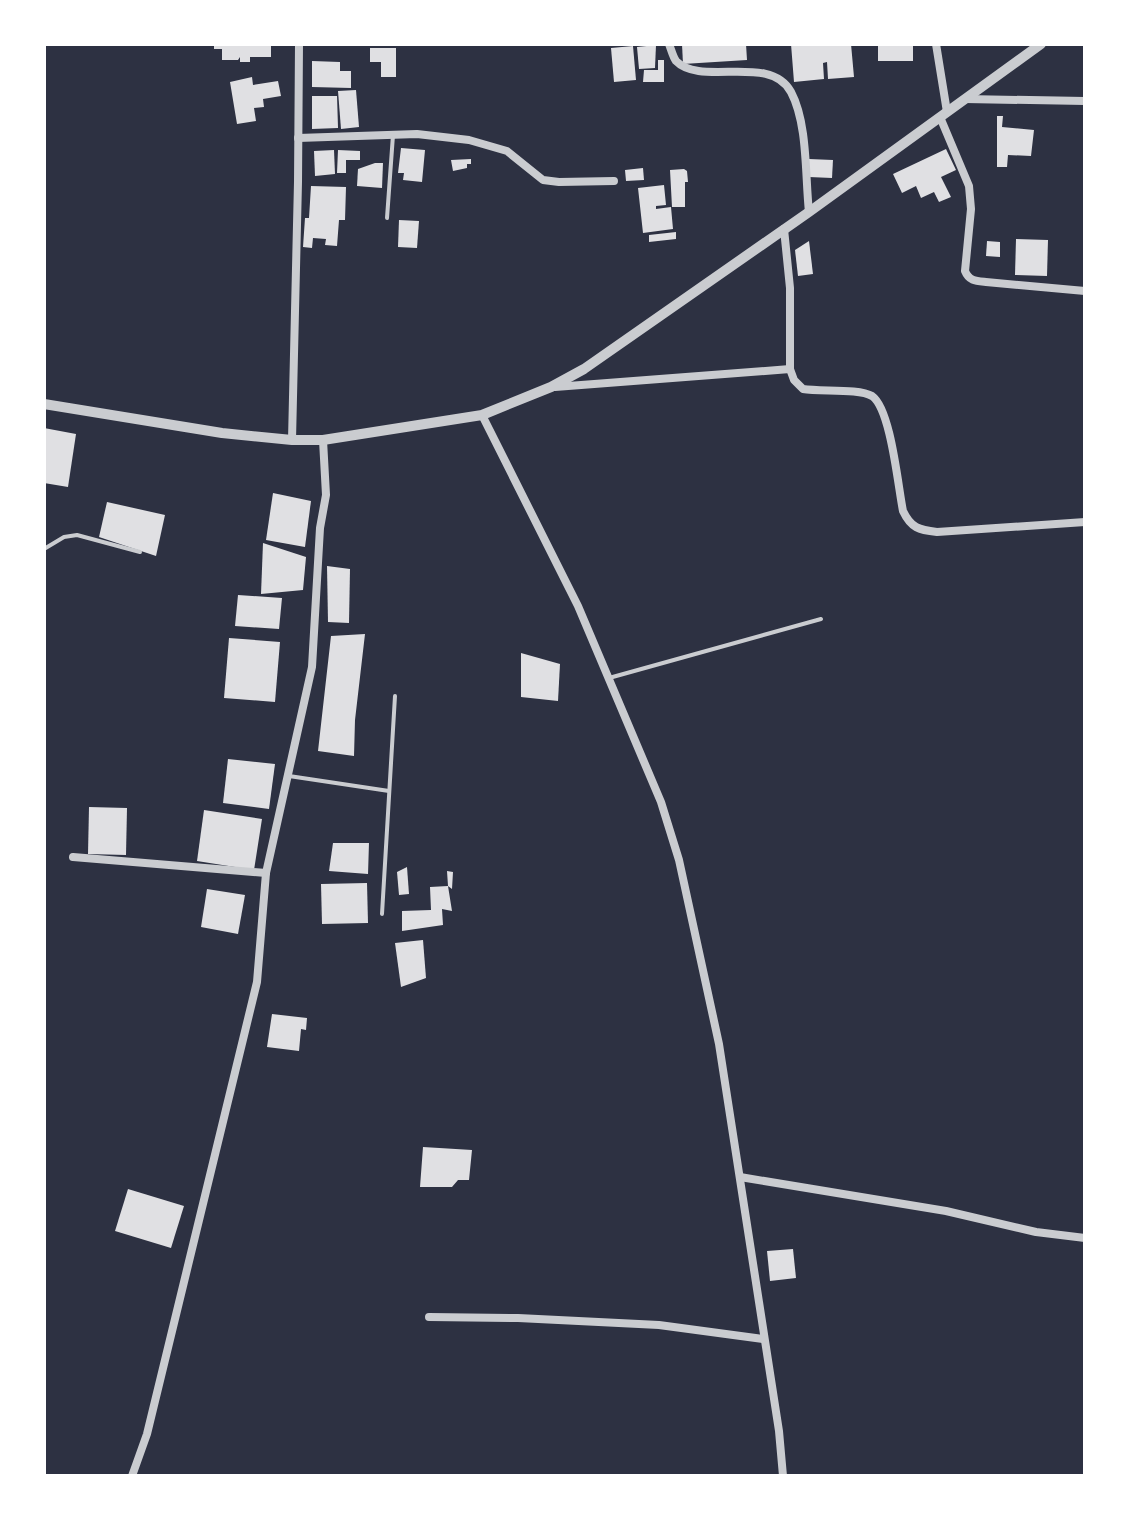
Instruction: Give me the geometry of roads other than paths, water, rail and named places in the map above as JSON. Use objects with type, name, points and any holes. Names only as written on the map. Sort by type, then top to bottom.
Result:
[{"type":"street","points":[[292,440],[299,44]]},
{"type":"street","points":[[669,44],[676,60],[692,70],[748,72],[774,77],[789,87],[800,112],[809,212]]},
{"type":"street","points":[[936,44],[944,114],[969,186],[971,209],[967,276],[986,282],[1085,291]]},
{"type":"street","points":[[44,404],[222,433],[292,440],[323,440],[482,415],[551,387],[584,369],[809,212],[1041,44]]},
{"type":"street","points":[[965,99],[1085,101]]},
{"type":"street","points":[[298,138],[417,134],[469,140],[507,151],[543,180],[614,181]]},
{"type":"street","points":[[784,229],[790,288],[790,369],[794,380],[803,389],[860,393],[872,396],[879,404],[886,421],[903,511],[909,525],[919,530],[937,532],[1085,522]]},
{"type":"street","points":[[551,387],[790,369]]},
{"type":"street","points":[[482,415],[578,606],[661,802],[679,860],[719,1044],[779,1431],[783,1476]]},
{"type":"street","points":[[132,1476],[147,1434],[257,982],[266,873],[312,667],[320,528],[326,495],[323,440]]},
{"type":"street","points":[[73,857],[266,873]]},
{"type":"street","points":[[740,1177],[946,1211],[1036,1232],[1085,1238]]},
{"type":"street","points":[[429,1317],[659,1325],[763,1339]]},
{"type":"lane","points":[[387,218],[393,135]]},
{"type":"lane","points":[[44,549],[64,537],[77,535],[140,552]]},
{"type":"lane","points":[[609,678],[821,619]]},
{"type":"lane","points":[[382,914],[395,696]]},
{"type":"lane","points":[[289,776],[389,791]]}]
